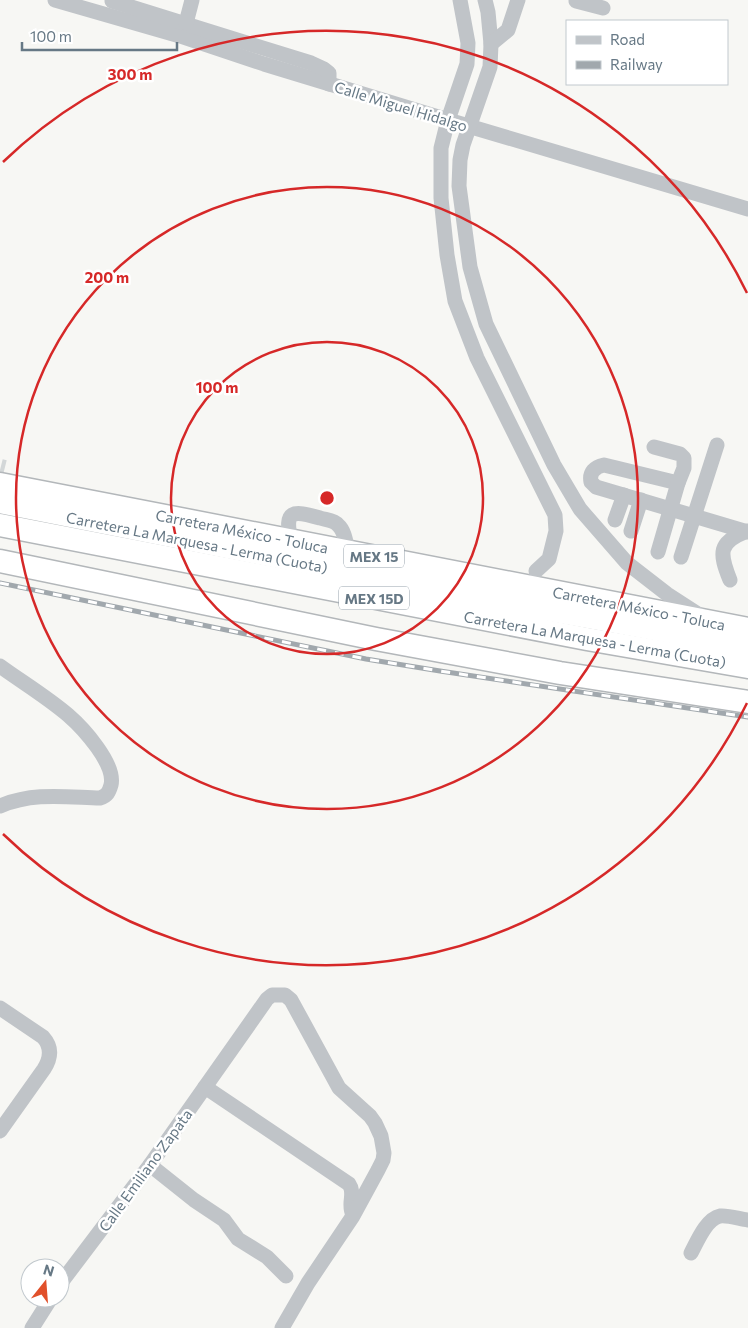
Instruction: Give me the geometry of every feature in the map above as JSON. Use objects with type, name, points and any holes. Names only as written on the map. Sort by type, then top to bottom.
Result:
[{"type":"highway","name":"Carretera México - Toluca","points":[[2,477],[261,522],[291,541],[348,550],[748,629]]},
{"type":"highway","name":"Carretera La Marquesa - Lerma (Cuota)","points":[[0,502],[499,602],[748,646]]},
{"type":"highway","name":"Carretera La Marquesa - Lerma (Cuota)","points":[[0,525],[587,639],[748,667]]},
{"type":"highway","points":[[0,540],[475,629],[587,639]]},
{"type":"highway","points":[[0,561],[386,640],[560,673],[748,702]]},
{"type":"highway","points":[[504,582],[536,571]]},
{"type":"street","name":"Calle Miguel Hidalgo","points":[[54,0],[180,36],[329,84],[748,209]]},
{"type":"street","points":[[186,23],[192,0]]},
{"type":"street","points":[[460,0],[468,43],[467,64],[448,120],[441,148],[441,198],[447,255],[455,301],[477,358],[555,515],[556,531],[551,554],[549,559],[536,571]]},
{"type":"street","points":[[485,0],[492,44],[490,66],[463,145],[460,160],[459,186],[470,267],[486,324],[554,465],[580,509],[627,563],[667,594],[711,622]]},
{"type":"street","points":[[492,44],[508,30],[518,0]]},
{"type":"street","points":[[576,0],[603,8]]},
{"type":"street","points":[[112,1],[311,63],[329,73],[329,84]]},
{"type":"street","points":[[467,64],[490,66]]},
{"type":"street","points":[[681,557],[717,445]]},
{"type":"street","points":[[654,446],[680,454],[684,458],[684,468],[658,552]]},
{"type":"street","points":[[678,483],[604,465],[593,470],[590,478],[596,487],[748,532]]},
{"type":"street","points":[[615,520],[624,495]]},
{"type":"street","points":[[631,531],[641,500]]},
{"type":"street","points":[[730,580],[722,561],[723,548],[726,542],[734,536],[748,532]]},
{"type":"street","points":[[0,666],[68,715],[84,731],[110,769],[112,781],[106,794],[100,798],[34,796],[14,800],[0,806]]},
{"type":"street","name":"Calle Emiliano Zapata","points":[[70,1271],[150,1165],[267,999],[272,995],[285,995],[291,1000],[339,1088],[370,1116],[381,1136],[384,1152],[383,1160],[353,1216],[308,1284],[282,1328]]},
{"type":"street","points":[[0,1008],[43,1037],[48,1042],[50,1051],[49,1061],[0,1131]]},
{"type":"street","points":[[205,1087],[349,1184],[352,1192],[349,1206],[353,1216]]},
{"type":"street","points":[[150,1165],[194,1200],[224,1220],[238,1239],[267,1257],[286,1276]]},
{"type":"street","points":[[691,1254],[713,1219],[723,1216],[748,1220]]},
{"type":"street","points":[[32,1328],[45,1308]]},
{"type":"tunnel","points":[[0,470],[4,471]]},
{"type":"railway","points":[[0,583],[366,659],[748,717]]}]
